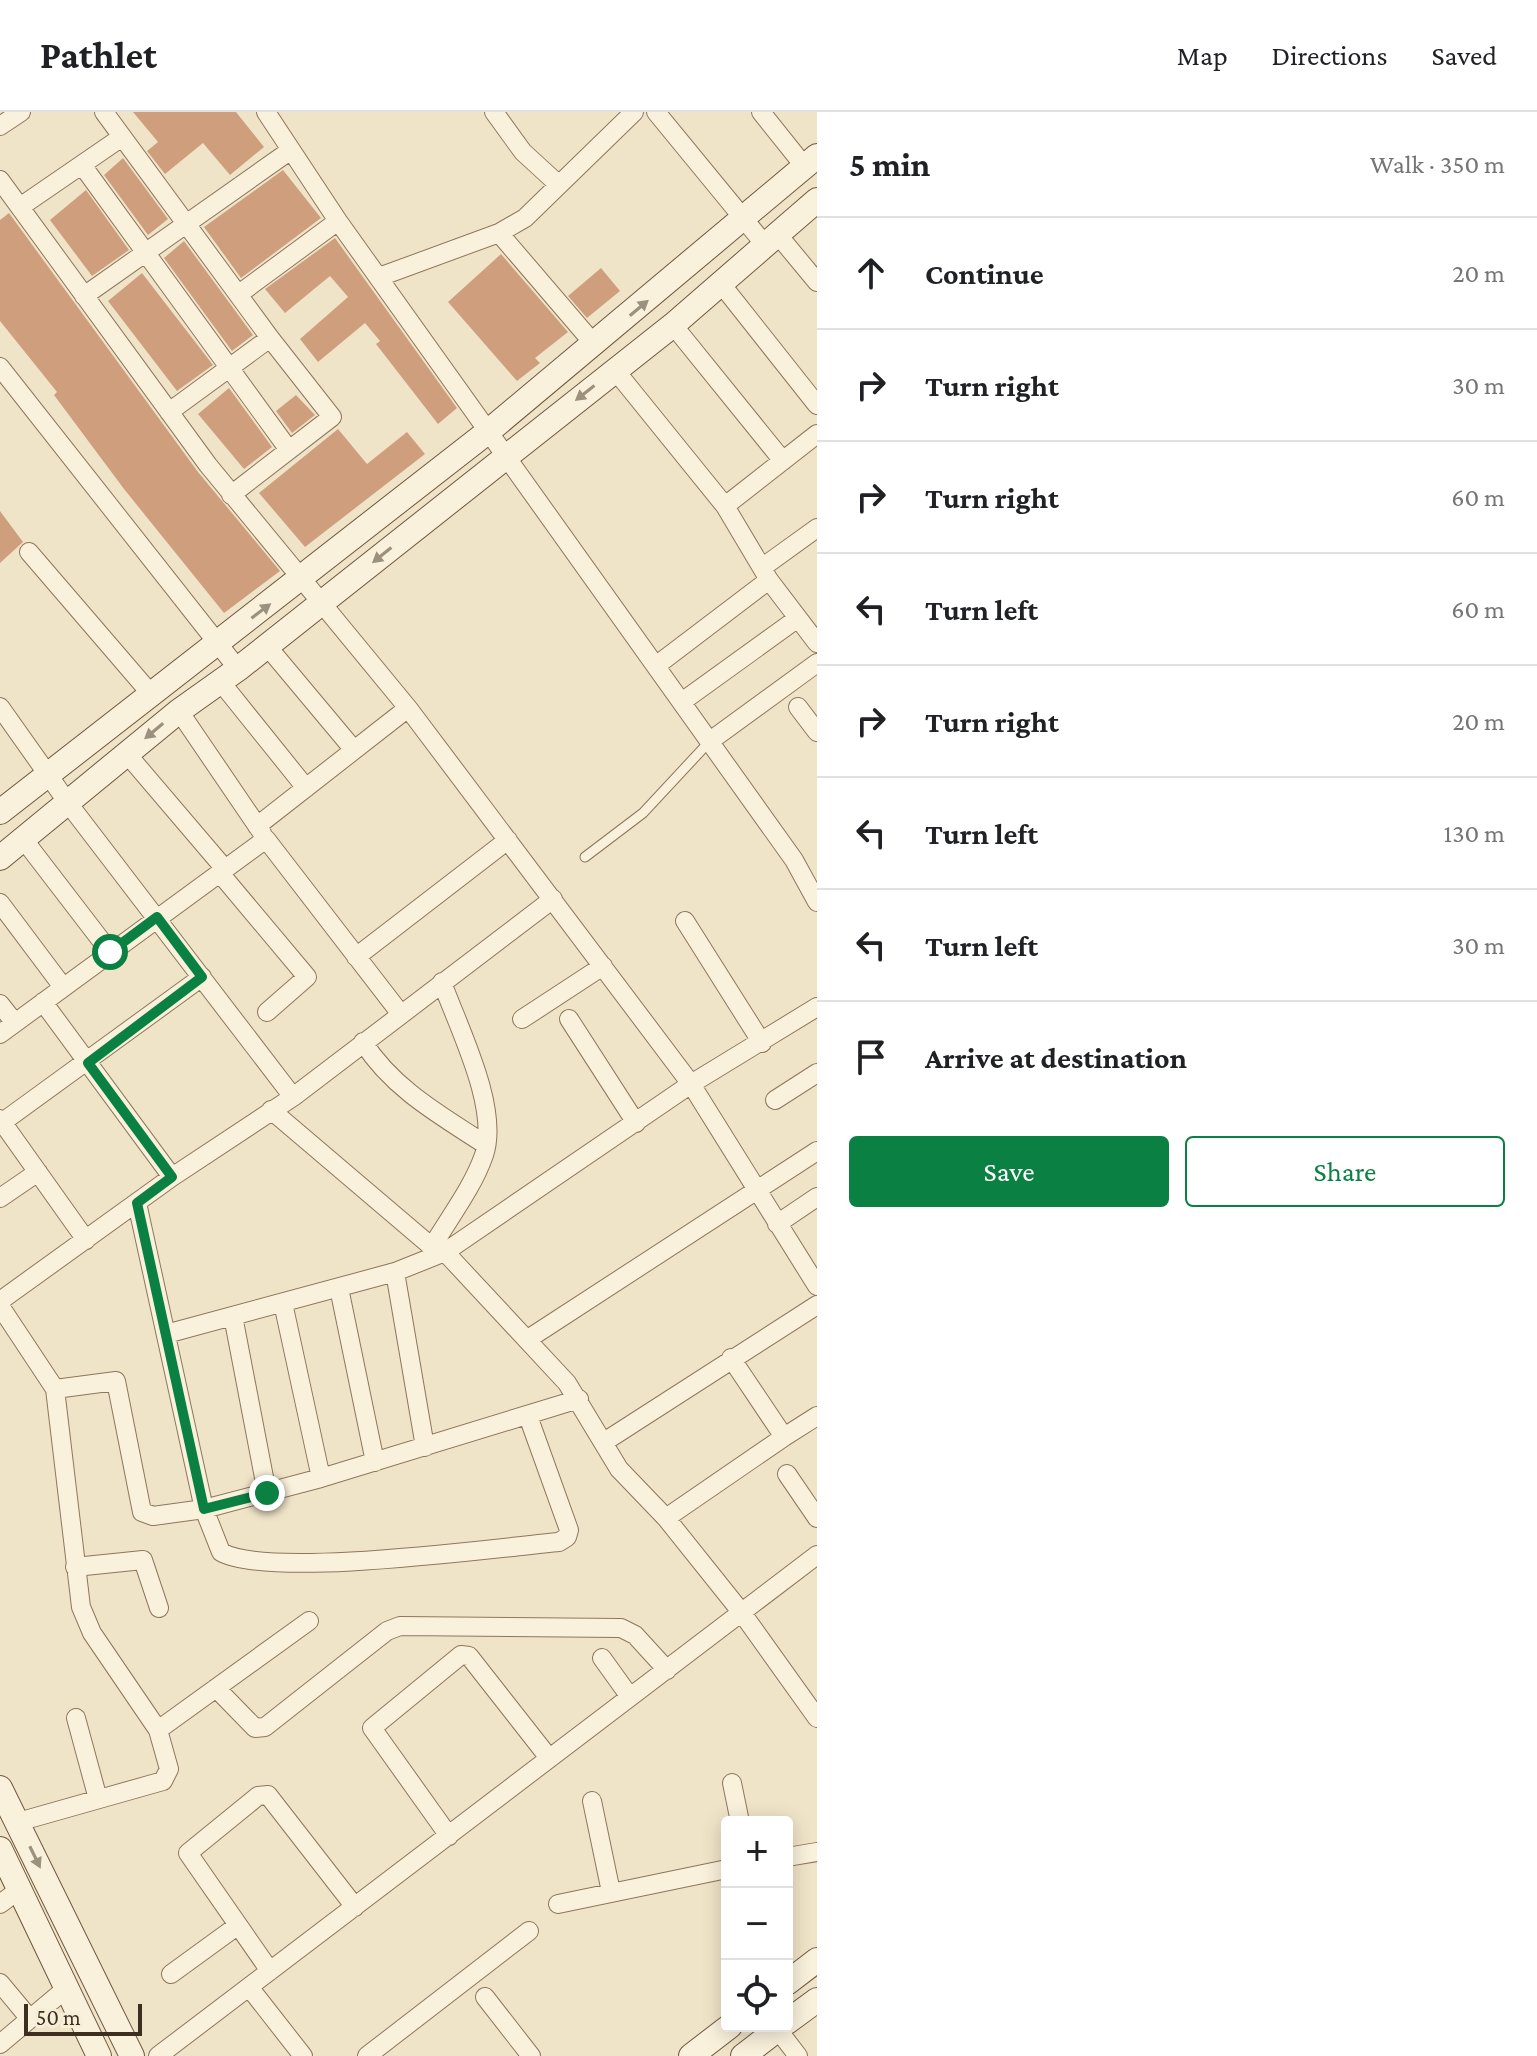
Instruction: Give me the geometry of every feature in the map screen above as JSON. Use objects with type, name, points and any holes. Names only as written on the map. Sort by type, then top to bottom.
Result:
[{"type":"street","points":[[0,126],[21,112]]},
{"type":"street","points":[[104,112],[332,417],[231,495]]},
{"type":"street","points":[[266,112],[338,221],[507,453],[814,888]]},
{"type":"street","points":[[494,112],[523,152],[559,185]]},
{"type":"street","points":[[379,277],[499,233],[525,218],[634,112]]},
{"type":"street","points":[[656,112],[744,220],[772,240],[817,282]]},
{"type":"street","points":[[1,809],[303,579],[490,430],[811,161],[761,112]]},
{"type":"street","points":[[20,207],[122,137]]},
{"type":"street","points":[[84,296],[187,220],[291,150]]},
{"type":"street","points":[[82,165],[289,450]]},
{"type":"street","points":[[0,180],[231,495],[408,708],[691,1084],[817,1286]]},
{"type":"street","points":[[0,858],[179,711],[323,603],[507,453],[673,325],[816,204]]},
{"type":"street","points":[[239,294],[338,221]]},
{"type":"street","points":[[499,233],[594,344]]},
{"type":"street","points":[[722,285],[817,405]]},
{"type":"street","points":[[673,325],[783,461]]},
{"type":"street","points":[[169,412],[270,338]]},
{"type":"street","points":[[0,367],[217,644],[229,675],[306,788]]},
{"type":"street","points":[[615,370],[725,506],[766,574],[817,643]]},
{"type":"street","points":[[725,506],[817,434]]},
{"type":"street","points":[[657,665],[817,528]]},
{"type":"street","points":[[29,552],[151,694]]},
{"type":"street","points":[[683,701],[798,618]]},
{"type":"street","points":[[267,646],[354,750]]},
{"type":"street","points":[[710,741],[817,663]]},
{"type":"street","points":[[0,707],[68,803],[293,1097]]},
{"type":"street","points":[[798,707],[817,732]]},
{"type":"street","points":[[0,1004],[7,1028],[222,870],[306,788],[408,708]]},
{"type":"street","points":[[179,711],[262,832],[400,1013]]},
{"type":"street","points":[[127,754],[307,977],[267,1012]]},
{"type":"street","points":[[24,840],[110,952]]},
{"type":"street","points":[[356,957],[508,840]]},
{"type":"street","points":[[18,1822],[168,1776],[158,1730],[92,1633],[81,1607],[55,1389],[0,1303],[172,1177],[293,1097],[553,899]]},
{"type":"street","points":[[0,903],[63,987]]},
{"type":"street","points":[[685,921],[762,1043]]},
{"type":"street","points":[[522,1019],[603,966]]},
{"type":"street","points":[[86,1240],[1,1122],[88,1063],[202,977]]},
{"type":"street","points":[[439,1250],[486,1145],[481,1088],[442,982]]},
{"type":"street","points":[[43,1002],[172,1177]]},
{"type":"street","points":[[166,1334],[395,1272],[439,1250],[691,1084],[817,1007]]},
{"type":"street","points":[[569,1019],[636,1123]]},
{"type":"street","points":[[363,1042],[385,1074],[402,1089],[486,1145]]},
{"type":"street","points":[[775,1100],[817,1073]]},
{"type":"street","points":[[271,1110],[439,1250],[528,1339],[579,1399],[619,1469],[666,1518],[742,1613],[817,1718]]},
{"type":"street","points":[[528,1339],[817,1151]]},
{"type":"street","points":[[0,1198],[38,1172]]},
{"type":"street","points":[[777,1224],[817,1197]]},
{"type":"street","points":[[137,1203],[204,1509],[221,1552],[243,1559],[307,1562],[559,1542],[567,1537],[569,1530],[528,1416]]},
{"type":"street","points":[[395,1272],[425,1447]]},
{"type":"street","points":[[339,1288],[375,1462]]},
{"type":"street","points":[[283,1303],[321,1478]]},
{"type":"street","points":[[604,1442],[817,1305]]},
{"type":"street","points":[[233,1316],[267,1493]]},
{"type":"street","points":[[731,1358],[784,1437]]},
{"type":"street","points":[[55,1389],[116,1381],[142,1512],[153,1516],[204,1509],[267,1493],[579,1399]]},
{"type":"street","points":[[666,1518],[817,1416]]},
{"type":"street","points":[[787,1474],[817,1518]]},
{"type":"street","points":[[158,2056],[817,1555]]},
{"type":"street","points":[[75,1567],[143,1560],[159,1608]]},
{"type":"street","points":[[158,1730],[309,1621]]},
{"type":"street","points":[[216,1688],[255,1728],[265,1727],[387,1631],[400,1626],[621,1628],[635,1635],[667,1670]]},
{"type":"street","points":[[449,1836],[372,1728],[461,1655],[469,1656],[549,1758]]},
{"type":"street","points":[[602,1658],[630,1697]]},
{"type":"street","points":[[76,1718],[98,1799]]},
{"type":"street","points":[[732,1783],[739,1816]]},
{"type":"street","points":[[0,1788],[132,2056]]},
{"type":"street","points":[[270,1971],[188,1853],[263,1794],[268,1795],[355,1907]]},
{"type":"street","points":[[592,1801],[611,1892]]},
{"type":"street","points":[[0,1849],[99,2056]]},
{"type":"street","points":[[793,1856],[817,1852]]},
{"type":"street","points":[[558,1904],[721,1870]]},
{"type":"street","points":[[0,1904],[20,1889]]},
{"type":"street","points":[[171,1974],[237,1926]]},
{"type":"street","points":[[367,2056],[529,1931]]},
{"type":"street","points":[[793,1978],[817,1960]]},
{"type":"street","points":[[0,1983],[30,2019]]},
{"type":"street","points":[[0,2044],[68,1987]]},
{"type":"street","points":[[249,1987],[303,2056]]},
{"type":"street","points":[[485,1997],[531,2056]]},
{"type":"street","points":[[793,2017],[817,2000]]},
{"type":"street","points":[[691,2056],[722,2032]]},
{"type":"street","points":[[743,2056],[773,2032]]},
{"type":"street","points":[[784,2032],[798,2056]]},
{"type":"lane","points":[[585,857],[643,813],[710,741]]},
{"type":"building","points":[[133,112],[236,112],[264,147],[230,175],[203,143],[165,174],[147,151],[158,142]]},
{"type":"building","points":[[123,158],[168,219],[148,235],[104,175]]},
{"type":"building","points":[[283,170],[321,218],[241,278],[204,227]]},
{"type":"building","points":[[86,190],[129,250],[92,276],[50,220]]},
{"type":"building","points":[[9,213],[198,472],[280,571],[224,613],[124,489],[54,395],[57,392],[0,321],[0,220]]},
{"type":"building","points":[[335,238],[457,408],[438,424],[376,344],[380,341],[365,323],[318,362],[300,339],[348,297],[330,276],[285,313],[265,289]]},
{"type":"building","points":[[184,241],[253,335],[232,351],[164,258]]},
{"type":"building","points":[[501,254],[568,332],[535,358],[540,363],[517,381],[448,302]]},
{"type":"building","points":[[601,268],[620,291],[587,318],[568,296]]},
{"type":"building","points":[[142,273],[213,365],[177,391],[108,301]]},
{"type":"building","points":[[229,388],[272,447],[244,469],[198,414]]},
{"type":"building","points":[[296,395],[315,415],[292,433],[276,411]]},
{"type":"building","points":[[338,429],[367,464],[407,432],[425,454],[305,547],[259,493]]},
{"type":"building","points":[[0,511],[23,542],[0,563]]},
{"type":"route","points":[[110,952],[157,917],[202,977],[88,1063],[172,1177],[137,1203],[204,1509],[267,1493]]}]
